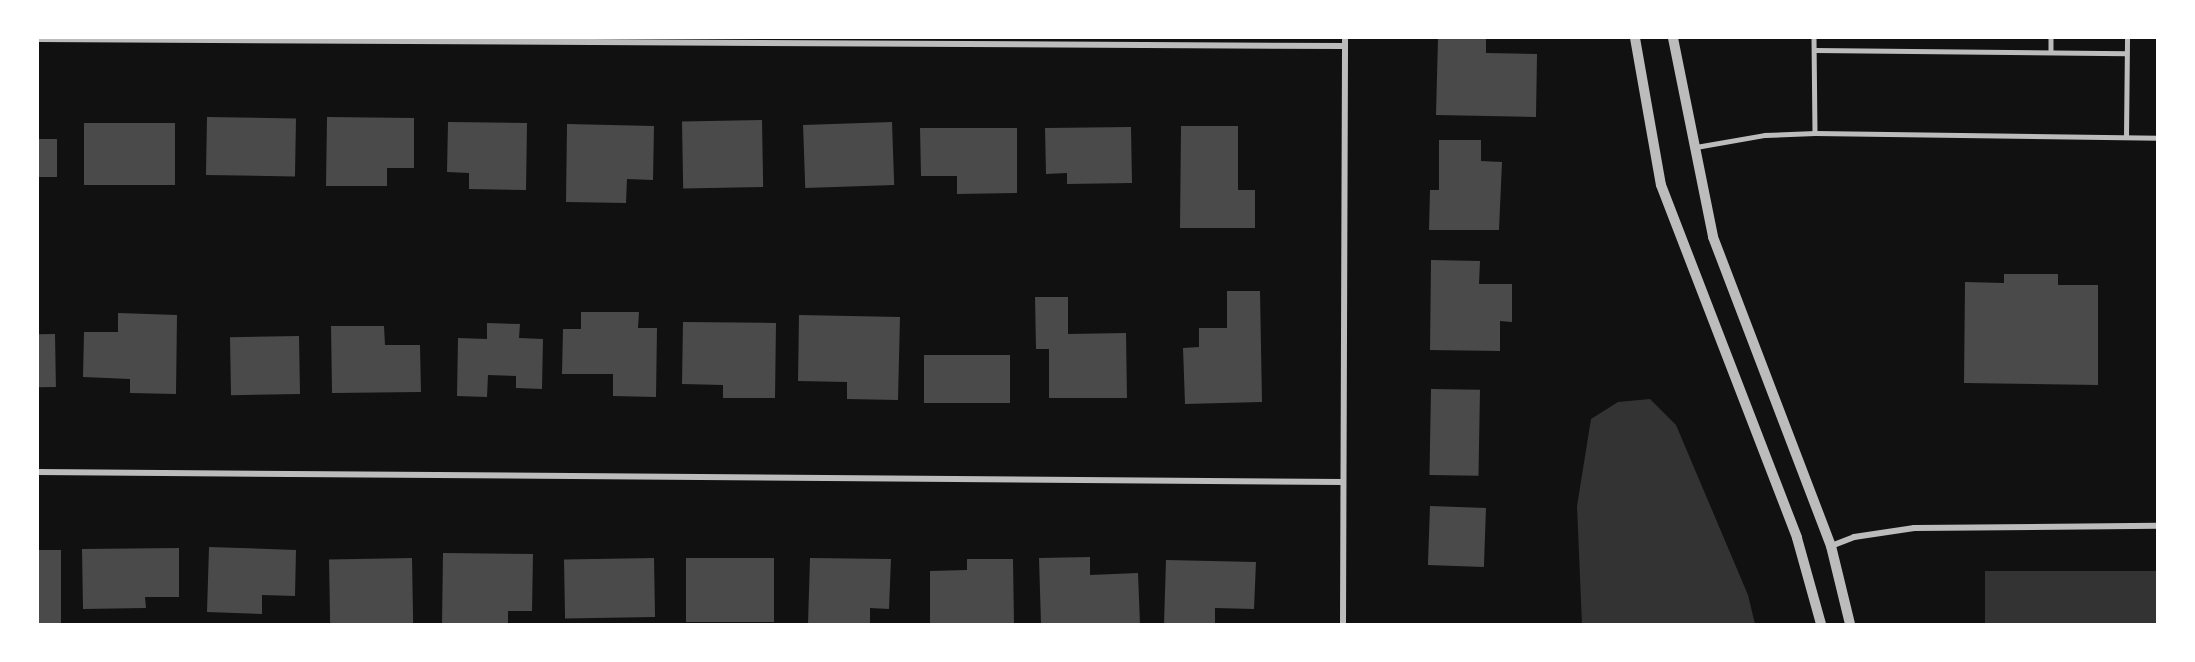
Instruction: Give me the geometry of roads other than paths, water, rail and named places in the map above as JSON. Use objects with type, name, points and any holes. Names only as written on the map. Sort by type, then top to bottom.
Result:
[{"type":"street","points":[[1342,624],[1345,38]]},
{"type":"street","points":[[1635,38],[1661,185],[1797,538],[1821,624]]},
{"type":"street","points":[[1673,38],[1693,148],[1713,237],[1831,546],[1850,624]]},
{"type":"street","points":[[38,39],[1345,46]]},
{"type":"street","points":[[38,472],[1343,482]]},
{"type":"street","points":[[1831,546],[1854,537],[1914,528],[2157,526]]},
{"type":"lane","points":[[1814,38],[1815,133]]},
{"type":"lane","points":[[2051,38],[2051,52]]},
{"type":"lane","points":[[2126,137],[2127,38]]},
{"type":"lane","points":[[1815,50],[2126,53]]},
{"type":"lane","points":[[1693,148],[1765,135],[1815,133],[2157,138]]}]
